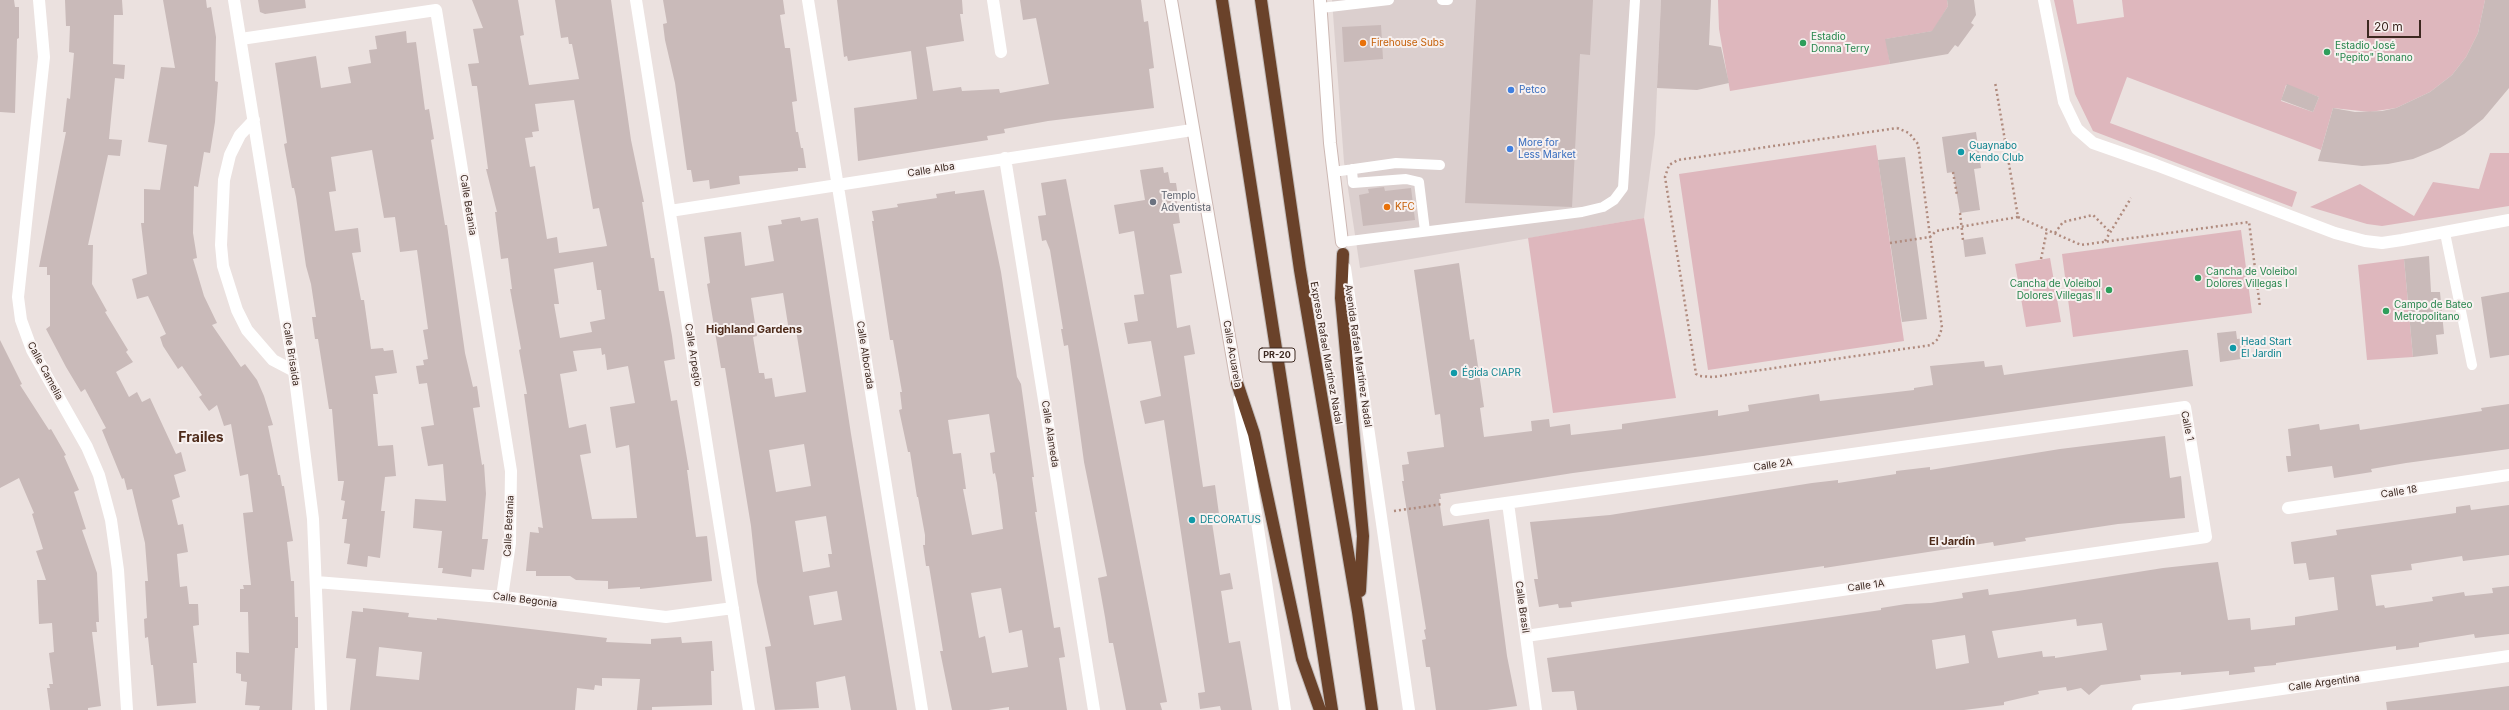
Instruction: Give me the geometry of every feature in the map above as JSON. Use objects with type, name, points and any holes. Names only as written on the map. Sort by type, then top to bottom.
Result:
[{"type":"highway","name":"PR-20","points":[[1222,0],[1332,710]]},
{"type":"highway","name":"Expreso Rafael Martínez Nadal","points":[[1261,0],[1300,270],[1358,612],[1372,710]]},
{"type":"highway","points":[[1343,248],[1341,298],[1363,536],[1358,612]]},
{"type":"highway","points":[[1237,383],[1254,434],[1302,659],[1320,710]]},
{"type":"street","name":"Calle Camelia","points":[[39,0],[44,58],[18,297],[21,320],[32,350],[87,447],[99,476],[111,520],[118,570],[127,710]]},
{"type":"street","name":"Calle Brisaida","points":[[234,0],[294,371],[313,519],[321,710]]},
{"type":"street","name":"Calle Arpegio","points":[[636,0],[749,710]]},
{"type":"street","name":"Calle Alborada","points":[[808,0],[922,710]]},
{"type":"street","points":[[993,0],[1001,52]]},
{"type":"street","name":"Calle Acuarela","points":[[1171,0],[1192,130],[1237,383],[1285,710]]},
{"type":"street","points":[[2044,0],[2064,102],[2078,129],[2092,143],[2156,165],[2335,233],[2365,242],[2382,243],[2445,233],[2509,220]]},
{"type":"street","name":"Avenida Rafael Martínez Nadal","points":[[1321,4],[1333,172],[1409,710]]},
{"type":"street","name":"Calle Betania","points":[[240,39],[436,10],[511,471],[510,544],[502,597]]},
{"type":"street","points":[[254,120],[240,136],[230,155],[224,180],[221,245],[223,266],[237,310],[247,330],[272,360],[294,371]]},
{"type":"street","name":"Calle Alba","points":[[670,211],[1192,130]]},
{"type":"street","name":"Calle Alameda","points":[[1006,158],[1094,710]]},
{"type":"street","name":"Calle 1","points":[[2090,420],[2185,406],[2206,537]]},
{"type":"street","name":"Calle 2A","points":[[1456,510],[2090,420]]},
{"type":"street","name":"Calle 18","points":[[2288,508],[2509,475]]},
{"type":"street","name":"Calle Brasil","points":[[1508,503],[1536,710]]},
{"type":"street","name":"Calle 1A","points":[[1526,636],[2206,537]]},
{"type":"street","name":"Calle Begonia","points":[[316,582],[502,597],[666,617],[733,608]]},
{"type":"street","name":"Calle Argentina","points":[[2138,710],[2509,656]]},
{"type":"lane","points":[[1321,4],[1389,0]]},
{"type":"lane","points":[[1442,0],[1448,0]]},
{"type":"lane","points":[[1343,248],[1425,231],[1582,212],[1603,207],[1614,200],[1623,188],[1635,0]]},
{"type":"lane","points":[[1333,172],[1396,163],[1440,165]]},
{"type":"lane","points":[[1352,169],[1353,183],[1406,179],[1419,182],[1425,231]]},
{"type":"lane","points":[[2445,233],[2472,365]]},
{"type":"path","points":[[1995,82],[2018,217]]},
{"type":"path","points":[[1903,129],[1914,136],[1918,144],[1930,237],[1942,328],[1942,335],[1935,343],[1712,377],[1700,376],[1694,370],[1665,177],[1669,165],[1678,160],[1903,129]]},
{"type":"path","points":[[1953,172],[1957,195]]},
{"type":"path","points":[[2105,241],[2131,198]]},
{"type":"path","points":[[1960,213],[1963,240]]},
{"type":"path","points":[[2055,233],[2062,222],[2093,215],[2110,232]]},
{"type":"path","points":[[1890,243],[1930,237],[1936,231],[2018,217],[2081,245],[2249,222],[2260,307]]},
{"type":"path","points":[[2041,259],[2047,230]]},
{"type":"path","points":[[1381,514],[1443,504],[1456,510]]},
{"type":"shaded area","points":[[1332,0],[1661,0],[1655,134],[1644,218],[1360,268],[1344,162]]},
{"type":"shaded area","name":"Estadio Donna Terry","points":[[1718,0],[1947,0],[1948,6],[1933,31],[1886,39],[1890,64],[1730,91],[1719,29]]},
{"type":"shaded area","name":"Estadio José \"Pepito\" Bonano","points":[[2054,0],[2073,0],[2077,24],[2124,17],[2122,0],[2485,0],[2478,33],[2466,57],[2452,75],[2430,92],[2396,108],[2370,112],[2333,108],[2321,150],[2127,77],[2110,123],[2297,192],[2292,207],[2093,131],[2075,94]],"holes":[[[2286,85],[2319,97],[2313,112],[2281,101]]]},
{"type":"shaded area","points":[[1876,145],[1904,341],[1708,370],[1679,174]]},
{"type":"shaded area","points":[[2490,153],[2509,153],[2509,206],[2382,226],[2367,224],[2310,207],[2360,184],[2414,216],[2433,182],[2479,189]]},
{"type":"shaded area","points":[[1644,218],[1676,398],[1553,413],[1528,238]]},
{"type":"shaded area","points":[[2241,230],[2252,313],[2073,337],[2062,254]]},
{"type":"shaded area","points":[[2050,258],[2061,322],[2026,327],[2015,264]]},
{"type":"shaded area","name":"Campo de Bateo Metropolitano","points":[[2404,259],[2413,357],[2367,360],[2358,265]]},
{"type":"building","points":[[0,0],[14,0],[15,7],[19,7],[15,113],[0,112]]},
{"type":"building","points":[[65,0],[122,0],[123,15],[114,15],[113,64],[125,65],[124,79],[115,78],[109,139],[122,140],[120,156],[108,155],[88,245],[93,245],[92,284],[107,311],[105,312],[128,350],[126,352],[133,362],[116,372],[129,397],[137,392],[142,402],[150,398],[176,454],[181,452],[186,471],[174,475],[180,497],[172,500],[178,525],[183,524],[188,552],[177,554],[180,587],[187,586],[189,604],[198,604],[199,625],[193,626],[197,663],[193,663],[196,703],[157,706],[153,665],[151,665],[148,637],[145,638],[144,619],[147,618],[145,581],[148,581],[145,543],[132,489],[127,490],[124,478],[122,479],[102,430],[106,428],[85,389],[81,392],[46,329],[50,326],[50,275],[47,275],[47,267],[39,267],[66,132],[63,132],[67,98],[70,99],[74,53],[69,52],[70,26],[66,26]]},
{"type":"building","points":[[163,0],[206,0],[207,8],[211,7],[216,37],[215,81],[218,82],[215,122],[210,153],[204,152],[198,187],[194,186],[193,233],[197,258],[193,259],[204,296],[217,323],[212,325],[241,367],[245,364],[257,380],[264,396],[273,425],[268,426],[278,475],[280,475],[282,486],[284,486],[293,541],[287,542],[291,581],[294,581],[295,617],[298,617],[298,648],[295,648],[292,710],[259,710],[260,706],[245,705],[247,682],[241,681],[241,674],[236,673],[236,652],[249,653],[248,612],[240,612],[240,589],[244,589],[243,585],[251,585],[243,513],[253,512],[248,474],[240,476],[231,424],[224,426],[217,405],[209,411],[199,397],[202,395],[182,366],[178,369],[163,346],[160,337],[166,334],[148,296],[137,299],[132,279],[147,274],[141,223],[144,223],[144,189],[160,190],[167,145],[148,142],[161,67],[175,68]]},
{"type":"building","points":[[258,0],[305,0],[306,8],[265,14],[260,12]]},
{"type":"building","points":[[472,0],[518,0],[524,35],[520,36],[529,85],[579,79],[572,44],[569,44],[568,37],[561,38],[555,0],[611,0],[631,140],[644,202],[642,202],[651,258],[654,258],[659,291],[664,291],[672,336],[675,359],[664,361],[671,401],[677,400],[689,470],[687,470],[696,537],[707,536],[712,581],[640,589],[640,587],[608,589],[608,581],[576,580],[570,576],[536,576],[536,571],[526,571],[530,532],[539,533],[538,527],[543,528],[524,394],[527,394],[519,350],[521,349],[510,289],[512,289],[508,258],[501,259],[495,212],[497,212],[486,169],[488,169],[477,86],[472,86],[468,64],[479,63],[473,29],[483,28]],"holes":[[[574,100],[593,209],[599,208],[607,246],[559,253],[557,237],[547,239],[535,166],[530,167],[525,138],[533,137],[532,132],[539,131],[535,104]],[[593,262],[597,290],[601,290],[605,319],[590,322],[592,332],[560,338],[554,304],[559,304],[554,269]],[[601,348],[602,355],[605,354],[607,370],[628,366],[635,403],[610,407],[616,448],[629,445],[637,518],[592,519],[580,455],[591,453],[586,424],[569,428],[560,374],[577,371],[573,351]]]},
{"type":"building","points":[[663,0],[783,0],[785,14],[780,15],[785,48],[790,48],[797,101],[792,102],[796,132],[798,132],[801,148],[803,148],[806,168],[798,168],[798,171],[739,176],[740,184],[710,189],[709,180],[693,182],[691,170],[687,170],[675,83],[665,40],[663,24],[667,23]]},
{"type":"building","points":[[837,0],[962,0],[963,14],[960,14],[964,41],[926,47],[933,91],[961,87],[962,91],[999,89],[1000,93],[1049,84],[1036,18],[1023,20],[1020,0],[1141,0],[1144,22],[1148,21],[1154,68],[1149,69],[1154,108],[1048,121],[1004,129],[1005,133],[987,136],[988,140],[858,161],[854,108],[917,99],[911,51],[848,61],[847,56],[844,57]]},
{"type":"building","points":[[1476,0],[1593,0],[1590,55],[1580,54],[1572,207],[1465,203]]},
{"type":"building","points":[[1661,0],[1711,0],[1709,45],[1721,47],[1729,83],[1697,90],[1657,88]]},
{"type":"building","points":[[1947,0],[1974,0],[1976,15],[1971,23],[1974,25],[1958,47],[1955,45],[1948,54],[1890,64],[1885,39],[1932,31],[1948,6]]},
{"type":"building","points":[[2485,0],[2509,0],[2509,88],[2483,119],[2464,134],[2440,148],[2413,159],[2388,164],[2362,166],[2318,161],[2333,108],[2355,112],[2382,111],[2396,108],[2430,92],[2452,75],[2466,57],[2478,33]]},
{"type":"building","name":"Firehouse Subs","points":[[1381,25],[1383,59],[1344,62],[1342,27]]},
{"type":"building","points":[[406,31],[407,43],[416,42],[425,110],[429,109],[434,139],[431,140],[445,225],[447,225],[465,353],[473,387],[477,386],[480,407],[473,408],[482,465],[484,464],[486,494],[482,539],[488,539],[484,570],[472,569],[471,577],[442,573],[443,568],[438,568],[442,531],[413,528],[415,499],[446,501],[443,464],[428,466],[421,427],[434,425],[427,383],[419,384],[416,366],[424,365],[423,360],[428,359],[423,330],[428,329],[417,250],[400,252],[395,217],[384,218],[372,150],[331,157],[336,191],[329,192],[335,231],[358,228],[361,252],[352,253],[361,300],[364,300],[371,349],[383,348],[384,351],[393,350],[397,373],[375,376],[378,394],[373,394],[378,446],[393,445],[396,476],[385,477],[381,511],[385,511],[380,558],[368,556],[367,567],[347,564],[350,544],[344,543],[347,519],[342,519],[345,501],[341,500],[344,481],[338,481],[332,409],[329,409],[318,339],[315,339],[312,317],[316,317],[311,284],[306,266],[296,197],[294,188],[292,188],[284,144],[287,143],[275,63],[316,56],[321,88],[351,83],[348,67],[371,63],[369,50],[377,49],[375,36]]},
{"type":"building","points":[[2287,84],[2319,97],[2313,112],[2281,100]]},
{"type":"building","points":[[1976,132],[1981,168],[1974,169],[1980,210],[1960,213],[1953,172],[1947,173],[1942,137]]},
{"type":"building","points":[[1905,157],[1927,319],[1902,322],[1878,160]]},
{"type":"building","points":[[1163,167],[1164,173],[1168,172],[1170,183],[1176,183],[1178,196],[1176,196],[1180,223],[1173,224],[1182,273],[1170,275],[1177,328],[1190,325],[1195,354],[1184,356],[1203,487],[1215,485],[1219,514],[1211,516],[1220,575],[1230,573],[1233,589],[1221,591],[1229,643],[1240,641],[1252,710],[1221,710],[1220,706],[1200,709],[1198,693],[1205,692],[1164,420],[1145,424],[1140,401],[1161,396],[1151,341],[1128,344],[1124,323],[1138,321],[1134,295],[1144,294],[1134,231],[1119,234],[1114,205],[1145,200],[1140,170]]},
{"type":"building","points":[[1066,179],[1167,702],[1160,703],[1162,710],[1126,710],[1113,643],[1109,643],[1098,578],[1107,576],[1084,462],[1068,345],[1064,346],[1061,329],[1063,329],[1050,250],[1046,240],[1042,241],[1038,216],[1046,215],[1041,183]]},
{"type":"building","name":"KFC","points":[[1384,187],[1385,191],[1411,188],[1415,220],[1363,226],[1359,195],[1369,193],[1368,189]]},
{"type":"building","points":[[984,190],[1001,272],[1017,377],[1021,384],[1034,477],[1032,477],[1037,512],[1035,512],[1054,628],[1060,627],[1065,657],[1059,658],[1067,710],[1009,710],[1009,707],[989,710],[952,710],[940,651],[943,651],[929,566],[926,566],[923,545],[925,545],[925,535],[910,452],[908,452],[899,410],[902,409],[900,392],[902,392],[893,340],[890,340],[872,221],[874,221],[872,211],[898,207],[897,204],[937,198],[936,194],[955,191],[955,194]],"holes":[[[989,414],[995,452],[990,453],[993,474],[995,473],[997,483],[1003,529],[972,535],[963,489],[966,489],[961,453],[953,454],[948,420]],[[1001,588],[1009,633],[1022,630],[1028,667],[992,673],[985,636],[979,638],[971,593]]]},
{"type":"building","points":[[800,217],[801,221],[818,218],[851,434],[897,710],[851,710],[845,676],[816,682],[819,708],[775,710],[765,647],[771,646],[757,582],[751,526],[725,368],[721,368],[707,284],[710,283],[704,237],[741,232],[745,266],[774,261],[768,226],[782,224],[781,220]],"holes":[[[783,293],[789,331],[796,330],[806,392],[775,397],[772,378],[765,379],[764,373],[759,373],[753,337],[757,336],[751,298]],[[804,444],[811,486],[776,492],[769,450]],[[826,516],[832,554],[828,554],[830,567],[803,572],[795,521]],[[837,591],[842,620],[814,625],[809,596]]]},
{"type":"building","points":[[1983,237],[1986,254],[1965,257],[1963,240]]},
{"type":"building","points":[[2429,256],[2431,292],[2440,292],[2444,334],[2436,335],[2438,354],[2413,357],[2404,259]]},
{"type":"building","points":[[1459,263],[1470,340],[1474,339],[1484,407],[1480,408],[1484,437],[1532,431],[1531,421],[1549,419],[1550,427],[1570,424],[1571,435],[1622,429],[1622,424],[1718,410],[1718,416],[1749,411],[1748,405],[1819,394],[1820,401],[1914,390],[1914,388],[1933,385],[1930,366],[1984,361],[1985,367],[2002,365],[2004,375],[2188,350],[2193,386],[1703,456],[1573,473],[1440,494],[1441,499],[1439,499],[1443,526],[1489,519],[1507,656],[1517,706],[1487,710],[1436,710],[1430,667],[1426,667],[1422,640],[1426,639],[1424,630],[1426,629],[1402,481],[1404,481],[1402,465],[1409,464],[1407,452],[1444,447],[1440,414],[1435,415],[1414,270]]},
{"type":"building","points":[[2509,292],[2509,355],[2490,358],[2481,297]]},
{"type":"building","name":"Head Start El Jardin","points":[[2236,331],[2237,339],[2246,338],[2248,358],[2220,362],[2217,333]]},
{"type":"building","points":[[0,340],[22,384],[20,385],[49,430],[51,429],[66,455],[64,456],[79,490],[74,492],[86,529],[82,530],[97,573],[99,622],[96,622],[97,632],[92,632],[101,706],[88,708],[88,710],[50,710],[47,688],[50,688],[49,684],[53,684],[49,653],[54,652],[52,623],[39,624],[37,580],[46,580],[36,551],[43,549],[32,514],[34,513],[19,478],[0,488]]},
{"type":"building","points":[[2509,404],[2509,449],[2406,463],[2371,469],[2372,472],[2334,478],[2332,466],[2288,472],[2286,456],[2291,456],[2288,429],[2319,424],[2320,430],[2359,424],[2360,430],[2482,411],[2481,408]]},
{"type":"building","points":[[2165,436],[2170,478],[2181,476],[2185,518],[2118,524],[2025,538],[2026,541],[1994,546],[1993,542],[1824,568],[1824,566],[1571,602],[1572,607],[1559,608],[1558,604],[1539,607],[1534,579],[1538,579],[1530,522],[1610,515],[1812,483],[1838,480],[1838,483],[1896,474],[1896,471],[1930,467],[1930,470],[2060,449]]},
{"type":"building","points":[[2470,505],[2471,510],[2509,505],[2509,555],[2463,561],[2462,556],[2411,564],[2412,570],[2371,575],[2376,606],[2384,605],[2385,608],[2433,601],[2432,597],[2464,592],[2465,596],[2493,593],[2492,588],[2509,586],[2509,634],[2475,638],[2474,634],[2419,643],[2419,647],[2396,650],[2396,646],[2276,663],[2276,665],[2254,667],[2255,672],[2229,675],[2229,671],[2181,675],[2181,672],[2140,675],[2141,680],[2101,685],[2089,695],[2081,688],[2067,691],[2066,687],[2038,691],[2039,694],[2004,702],[2004,705],[1964,710],[1577,710],[1574,691],[1552,692],[1547,658],[1881,610],[1881,608],[1906,604],[1931,603],[1963,598],[1962,593],[1988,589],[1989,595],[2163,568],[2218,562],[2228,620],[2250,618],[2251,630],[2295,625],[2295,617],[2338,610],[2334,577],[2309,580],[2306,563],[2294,564],[2291,542],[2337,535],[2336,530],[2456,513],[2456,507]],"holes":[[[2076,619],[2077,626],[2102,623],[2107,650],[2055,658],[2055,656],[2043,657],[2042,651],[1998,658],[1992,631]],[[1965,635],[1969,663],[1936,669],[1932,640]]]},
{"type":"building","points":[[363,608],[409,613],[408,617],[437,620],[437,618],[607,638],[606,642],[651,644],[651,639],[681,637],[682,643],[712,641],[714,671],[711,671],[712,705],[652,707],[652,710],[637,710],[640,679],[602,678],[602,686],[595,685],[594,690],[577,688],[575,710],[350,710],[356,659],[346,658],[352,611],[363,612]],"holes":[[[379,647],[422,652],[419,680],[376,676]]]},
{"type":"building","points":[[2509,686],[2509,710],[2387,710],[2386,702]]},
{"type":"place","name":"Firehouse Subs","points":[[1363,43]]},
{"type":"place","name":"Estadio Donna Terry","points":[[1803,43]]},
{"type":"place","name":"Estadio José \"Pepito\" Bonano","points":[[2327,52]]},
{"type":"place","name":"Petco","points":[[1511,90]]},
{"type":"place","name":"More for Less Market","points":[[1510,149]]},
{"type":"place","name":"Guaynabo Kendo Club","points":[[1961,152]]},
{"type":"place","name":"Templo Adventista","points":[[1153,202]]},
{"type":"place","name":"KFC","points":[[1387,207]]},
{"type":"place","name":"Cancha de Voleibol Dolores Villegas I","points":[[2198,278]]},
{"type":"place","name":"Cancha de Voleibol Dolores Villegas II","points":[[2109,290]]},
{"type":"place","name":"Campo de Bateo Metropolitano","points":[[2386,311]]},
{"type":"place","name":"Head Start El Jardin","points":[[2233,348]]},
{"type":"place","name":"Égida CIAPR","points":[[1454,373]]},
{"type":"place","name":"DECORATUS","points":[[1192,520]]},
{"type":"district","name":"Highland Gardens","points":[[754,330]]},
{"type":"district","name":"Frailes","points":[[201,438]]},
{"type":"district","name":"El Jardín","points":[[1952,542]]}]
